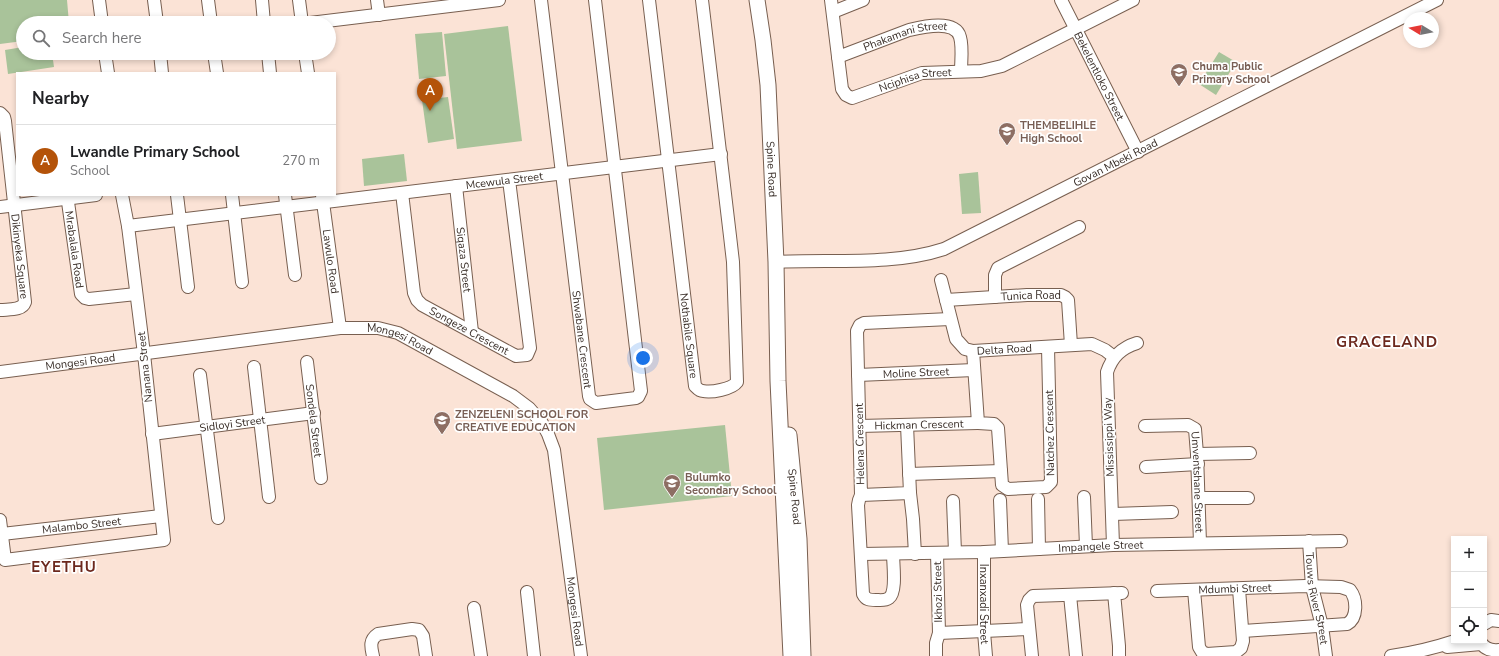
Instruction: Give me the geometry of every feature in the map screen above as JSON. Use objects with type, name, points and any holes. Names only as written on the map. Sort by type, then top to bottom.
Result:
[{"type":"main road","name":"Spine Road","points":[[757,0],[768,85],[776,262],[778,384],[791,656]]},
{"type":"main road","name":"Spine Road","points":[[778,338],[795,481],[799,539],[803,656]]},
{"type":"street","points":[[99,0],[101,16]]},
{"type":"street","points":[[154,0],[156,16]]},
{"type":"street","points":[[208,0],[210,16]]},
{"type":"street","points":[[262,0],[263,16]]},
{"type":"street","points":[[299,0],[301,16]]},
{"type":"street","points":[[377,0],[379,15]]},
{"type":"street","points":[[336,20],[379,15],[434,4],[499,0]]},
{"type":"street","name":"Shwabane Crescent","points":[[541,0],[590,399],[596,403],[636,398],[641,391],[595,0]]},
{"type":"street","name":"Nothabile Square","points":[[649,0],[695,386],[703,391],[728,389],[734,386],[737,382],[733,262],[702,0]]},
{"type":"street","name":"Nciphisa Street","points":[[831,0],[842,89],[846,95],[852,98],[922,73],[981,71],[1002,66],[1075,30],[1114,4],[1133,0]]},
{"type":"street","points":[[833,12],[863,0]]},
{"type":"street","name":"Bekelentloko Street","points":[[1061,0],[1138,152]]},
{"type":"street","name":"Govan Mbeki Road","points":[[776,262],[900,259],[932,253],[955,244],[1437,0]]},
{"type":"street","name":"Phakamani Street","points":[[838,57],[909,30],[920,27],[943,25],[954,28],[960,37],[961,71]]},
{"type":"street","points":[[107,60],[108,72]]},
{"type":"street","points":[[161,60],[162,72]]},
{"type":"street","points":[[215,60],[217,72]]},
{"type":"street","points":[[269,60],[270,72]]},
{"type":"street","points":[[306,60],[308,72]]},
{"type":"street","name":"Dikinyeka Square","points":[[0,113],[5,121],[25,302],[24,306],[20,308],[0,310]]},
{"type":"street","name":"Mcewula Street","points":[[128,226],[234,213],[286,201],[402,193],[721,154]]},
{"type":"street","name":"Songeze Crescent","points":[[402,193],[414,293],[417,300],[422,305],[516,356],[527,354],[530,348],[509,180]]},
{"type":"street","name":"Siqaza Street","points":[[456,186],[472,332]]},
{"type":"street","points":[[0,207],[82,196]]},
{"type":"street","name":"Nanana Street","points":[[2,534],[5,560],[164,540],[144,354],[128,226],[122,196]]},
{"type":"street","points":[[177,196],[188,287]]},
{"type":"street","points":[[232,196],[242,282]]},
{"type":"street","name":"Mrabalala Road","points":[[67,197],[80,294],[89,299],[136,294]]},
{"type":"street","name":"Lawulo Road","points":[[322,199],[340,328]]},
{"type":"street","points":[[286,201],[295,275]]},
{"type":"street","points":[[995,297],[995,275],[998,268],[1079,227]]},
{"type":"street","name":"Delta Road","points":[[941,280],[956,339],[965,349],[973,352],[1092,344],[1105,350],[1114,357]]},
{"type":"street","name":"Tunica Road","points":[[946,300],[1057,294],[1068,300],[1071,345]]},
{"type":"street","name":"Helena Crescent","points":[[910,493],[861,495],[857,331],[860,325],[864,323],[950,319]]},
{"type":"street","name":"Mongesi Road","points":[[0,372],[340,328],[378,328],[391,330],[403,335],[514,396],[529,408],[542,423],[554,450],[581,656]]},
{"type":"street","points":[[1114,357],[1128,346],[1137,343]]},
{"type":"street","name":"Natchez Crescent","points":[[978,423],[994,424],[998,428],[1002,485],[1008,489],[1046,487],[1051,482],[1048,347]]},
{"type":"street","points":[[973,352],[978,423]]},
{"type":"street","name":"Mississippi Way","points":[[1113,545],[1107,372],[1114,357]]},
{"type":"street","name":"Sondela Street","points":[[307,362],[321,478]]},
{"type":"street","points":[[254,367],[269,497]]},
{"type":"street","name":"Moline Street","points":[[858,375],[974,370]]},
{"type":"street","points":[[200,375],[218,518]]},
{"type":"street","name":"Sidloyi Street","points":[[152,434],[314,413]]},
{"type":"street","name":"Hickman Crescent","points":[[860,426],[978,423]]},
{"type":"street","points":[[908,424],[910,493],[914,519],[915,554]]},
{"type":"street","name":"Umventshane Street","points":[[1145,426],[1188,425],[1193,427],[1196,432],[1200,543]]},
{"type":"street","points":[[1146,467],[1250,453]]},
{"type":"street","points":[[909,474],[1001,471]]},
{"type":"street","points":[[861,495],[858,505],[862,594],[866,598],[871,600],[886,600],[891,596],[893,589],[893,554]]},
{"type":"street","points":[[1084,498],[1086,546]]},
{"type":"street","points":[[1199,498],[1248,498]]},
{"type":"street","points":[[1038,499],[1039,549]]},
{"type":"street","points":[[1000,500],[1002,551]]},
{"type":"street","points":[[953,501],[955,552]]},
{"type":"street","points":[[1113,514],[1172,512]]},
{"type":"street","name":"Malambo Street","points":[[2,534],[161,516]]},
{"type":"street","points":[[0,520],[2,534]]},
{"type":"street","name":"Touws River Street","points":[[1309,541],[1312,587],[1322,626],[1326,656]]},
{"type":"street","name":"Impangele Street","points":[[861,554],[984,552],[1113,545],[1341,541]]},
{"type":"street","name":"Inxanxadi Street","points":[[984,552],[984,632],[986,656]]},
{"type":"street","name":"Ikhozi Street","points":[[937,553],[939,633],[1029,629]]},
{"type":"street","name":"Mdumbi Street","points":[[1157,591],[1312,587],[1346,588],[1352,593],[1355,599],[1355,612],[1352,620],[1347,624],[1322,626]]},
{"type":"street","points":[[1194,590],[1199,647],[1202,652],[1206,654],[1236,652],[1241,648],[1243,631],[1238,589]]},
{"type":"street","points":[[527,592],[534,656]]},
{"type":"street","points":[[1032,656],[1027,605],[1033,596],[1118,593],[1119,656]]},
{"type":"street","points":[[1070,595],[1076,656]]},
{"type":"street","points":[[474,608],[481,656]]},
{"type":"street","points":[[1487,622],[1491,620],[1499,621]]},
{"type":"street","points":[[1243,631],[1322,626]]},
{"type":"street","points":[[372,656],[371,642],[373,637],[378,634],[412,629],[418,630],[423,636],[426,656]]},
{"type":"street","points":[[936,656],[936,643],[939,633]]},
{"type":"street","points":[[1391,656],[1414,653],[1451,642]]},
{"type":"street","points":[[1435,648],[1466,644]]},
{"type":"street","points":[[1483,644],[1489,650],[1499,650]]},
{"type":"green space","points":[[0,0],[67,0],[68,16],[16,16],[16,42],[0,44]]},
{"type":"green space","points":[[508,26],[522,141],[457,149],[444,34]]},
{"type":"green space","points":[[442,32],[446,76],[419,79],[415,34]]},
{"type":"green space","points":[[16,48],[16,60],[53,60],[54,67],[8,74],[5,50]]},
{"type":"green space","points":[[1219,52],[1236,62],[1216,95],[1199,84]]},
{"type":"green space","points":[[448,97],[454,139],[428,143],[422,100]]},
{"type":"green space","points":[[404,154],[407,181],[364,186],[362,159]]},
{"type":"green space","points":[[978,172],[981,213],[962,214],[959,174]]},
{"type":"green space","points":[[725,425],[732,496],[604,510],[597,438]]},
{"type":"place","name":"Chuma Public Primary School","points":[[1179,87]]},
{"type":"place","name":"Lwandle Primary School","points":[[430,111]]},
{"type":"place","name":"THEMBELIHLE High School","points":[[1007,146]]},
{"type":"place","name":"ZENZELENI SCHOOL FOR CREATIVE EDUCATION","points":[[442,435]]},
{"type":"place","name":"Bulumko Secondary School","points":[[672,498]]},
{"type":"district","name":"GRACELAND","points":[[1387,342]]},
{"type":"district","name":"EYETHU","points":[[64,567]]}]
